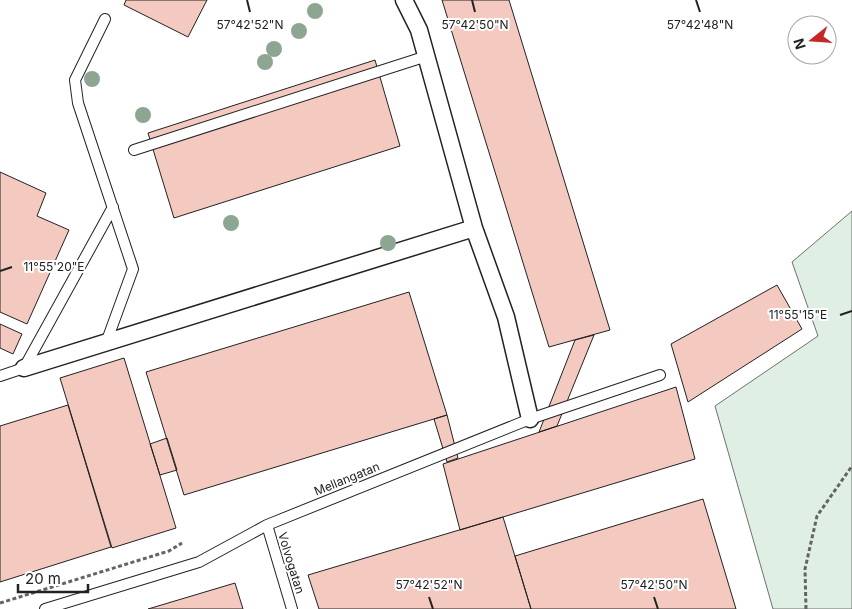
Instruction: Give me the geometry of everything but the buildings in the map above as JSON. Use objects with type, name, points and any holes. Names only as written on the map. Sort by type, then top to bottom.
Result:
[{"type":"street","points":[[404,0],[419,30],[474,228],[506,318],[530,419]]},
{"type":"street","points":[[24,368],[474,228]]},
{"type":"lane","points":[[106,19],[75,80],[78,103],[133,269],[106,342]]},
{"type":"lane","points":[[134,150],[427,56]]},
{"type":"lane","points":[[0,376],[24,368],[113,207]]},
{"type":"lane","name":"Mellangatan","points":[[45,609],[199,562],[267,525],[530,419],[660,375]]},
{"type":"lane","name":"Volvogatan","points":[[267,525],[292,609]]},
{"type":"path","points":[[806,609],[805,569],[817,516],[852,466]]},
{"type":"path","points":[[0,603],[169,551],[182,543]]},
{"type":"green space","points":[[852,211],[852,609],[773,609],[715,406],[818,336],[792,262]]}]
